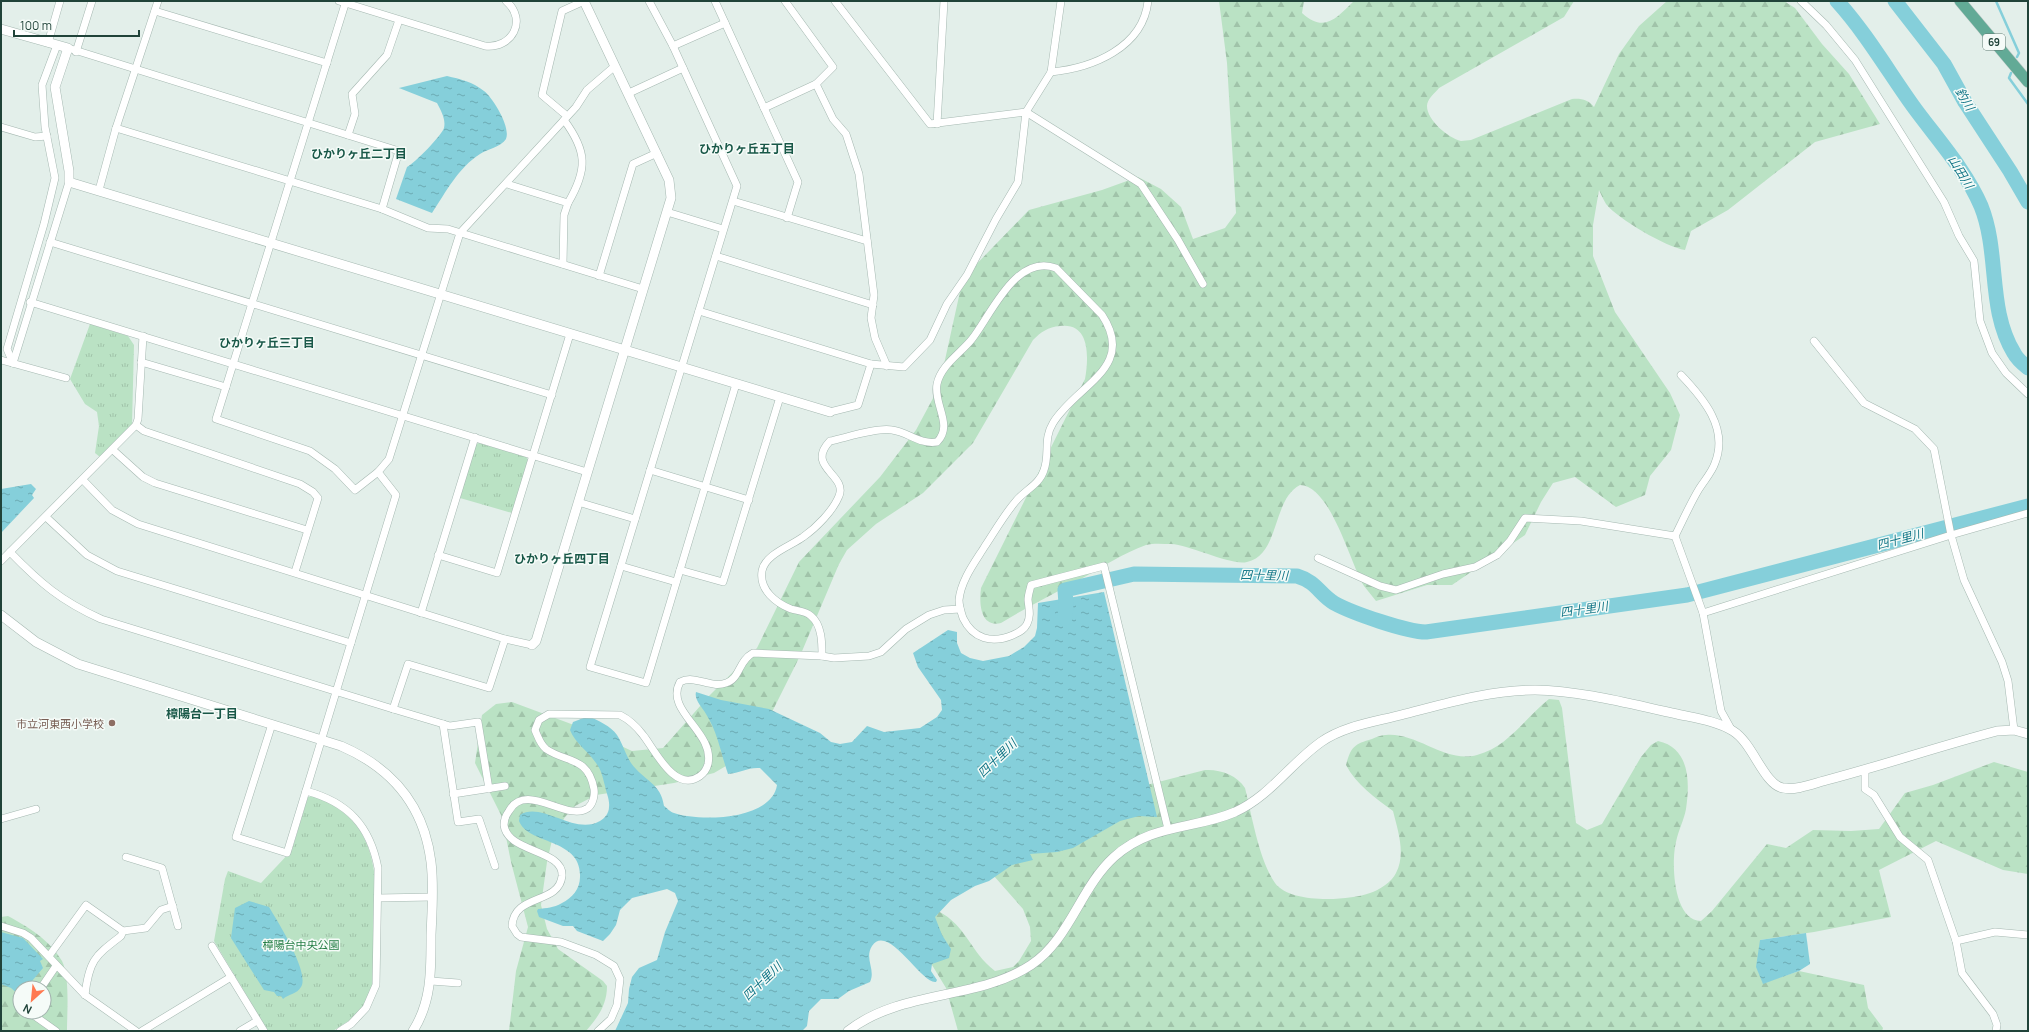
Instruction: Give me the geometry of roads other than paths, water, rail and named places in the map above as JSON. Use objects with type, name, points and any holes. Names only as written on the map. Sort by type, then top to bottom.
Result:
[{"type":"main road","name":"69","points":[[1960,1],[2028,82]]},
{"type":"street","points":[[13,363],[7,348],[44,224],[55,178],[47,136],[42,85],[60,1]]},
{"type":"street","points":[[13,363],[30,302],[69,182],[69,171],[55,86],[72,50],[92,1]]},
{"type":"street","points":[[98,190],[116,128],[158,1]]},
{"type":"street","points":[[506,1],[512,6],[515,14],[516,27],[508,40],[494,47],[399,20],[344,2],[327,63],[216,419],[310,450],[335,469],[355,490],[378,472],[389,459],[460,234],[507,184],[565,118],[587,90],[615,66]]},
{"type":"street","points":[[82,480],[112,510],[138,524],[505,639],[532,645],[536,642],[587,472],[626,351],[671,198],[669,180],[584,1],[562,12],[542,94],[565,118],[575,134],[582,151],[580,179],[568,203],[564,215],[563,264]]},
{"type":"street","points":[[649,1],[673,46],[737,186],[590,667],[646,683],[736,384]]},
{"type":"street","points":[[715,1],[798,182],[787,218]]},
{"type":"street","points":[[764,108],[816,84],[833,67],[784,1]]},
{"type":"street","points":[[835,1],[930,124],[1026,112],[1141,184],[1178,240],[1203,284]]},
{"type":"street","points":[[937,124],[944,1]]},
{"type":"street","points":[[699,312],[871,364],[904,367],[925,347],[947,304],[967,275],[996,219],[1018,182],[1026,112],[1051,72],[1061,1]]},
{"type":"street","points":[[1051,72],[1083,67],[1122,47],[1134,36],[1144,22],[1148,1]]},
{"type":"street","points":[[1801,1],[1826,24],[1855,60],[1944,202],[1959,236],[1974,261],[1980,321],[1992,353],[2006,373],[2028,394]]},
{"type":"street","points":[[155,11],[327,63]]},
{"type":"street","points":[[348,135],[355,114],[352,94],[387,55],[399,20]]},
{"type":"street","points":[[673,46],[725,23]]},
{"type":"street","points":[[1,29],[399,151],[382,209]]},
{"type":"street","points":[[629,93],[682,68]]},
{"type":"street","points":[[816,84],[832,119],[846,134],[859,174],[874,295],[871,318],[874,338],[887,366]]},
{"type":"street","points":[[1,127],[35,137],[47,136]]},
{"type":"street","points":[[116,128],[382,209],[428,228],[448,229],[460,234],[644,289]]},
{"type":"street","points":[[599,276],[633,164],[656,153]]},
{"type":"street","points":[[69,182],[830,412],[858,405],[871,364]]},
{"type":"street","points":[[507,184],[568,203]]},
{"type":"street","points":[[732,201],[867,241]]},
{"type":"street","points":[[667,212],[723,229]]},
{"type":"street","points":[[50,242],[552,395]]},
{"type":"street","points":[[716,256],[873,304]]},
{"type":"street","points":[[822,656],[821,633],[816,623],[811,616],[786,607],[774,600],[765,587],[762,570],[776,554],[811,531],[833,506],[838,497],[841,491],[839,484],[823,462],[822,457],[826,446],[830,442],[885,430],[899,432],[924,442],[937,442],[940,439],[944,426],[936,392],[937,384],[942,373],[972,340],[1006,287],[1028,270],[1048,265],[1056,268],[1102,315],[1112,332],[1112,354],[1108,364],[1097,378],[1066,405],[1052,424],[1047,435],[1044,470],[1034,485],[1015,502],[974,564],[961,590],[960,609],[968,628],[973,633],[990,640],[1009,636],[1019,632],[1028,623],[1030,616],[1028,599],[1031,585],[1104,566],[1168,829]]},
{"type":"street","points":[[30,302],[587,472]]},
{"type":"street","points":[[438,556],[497,573],[570,334]]},
{"type":"street","points":[[1,561],[113,450],[136,425],[138,419],[142,336]]},
{"type":"street","points":[[1814,341],[1864,403],[1915,429],[1934,449],[1951,535],[1964,580],[2006,675],[2014,730]]},
{"type":"street","points":[[1,361],[66,378]]},
{"type":"street","points":[[141,362],[226,387]]},
{"type":"street","points":[[1681,375],[1701,396],[1712,413],[1717,428],[1719,445],[1715,463],[1698,490],[1675,536],[1703,613],[1722,711],[1731,729]]},
{"type":"street","points":[[680,570],[723,582],[780,396]]},
{"type":"street","points":[[136,425],[144,431],[300,484],[318,498],[295,572]]},
{"type":"street","points":[[422,613],[475,437]]},
{"type":"street","points":[[113,450],[143,477],[155,483],[307,530]]},
{"type":"street","points":[[650,470],[749,500]]},
{"type":"street","points":[[272,724],[236,837],[287,853],[396,495],[378,472]]},
{"type":"street","points":[[578,502],[635,519]]},
{"type":"street","points":[[1703,613],[1951,535],[2028,513]]},
{"type":"street","points":[[46,517],[74,545],[87,555],[117,571],[351,643]]},
{"type":"street","points":[[1318,558],[1380,586],[1396,590],[1443,574],[1476,567],[1497,555],[1510,541],[1525,518],[1581,522],[1675,536]]},
{"type":"street","points":[[10,552],[35,578],[53,593],[76,608],[101,619],[450,726],[478,722],[489,789]]},
{"type":"street","points":[[621,566],[676,582]]},
{"type":"street","points":[[598,1031],[611,1019],[617,1005],[620,979],[614,966],[596,955],[560,942],[521,937],[512,926],[514,916],[519,909],[532,900],[551,894],[557,889],[562,876],[562,870],[554,860],[517,842],[507,834],[504,823],[510,809],[520,801],[529,800],[579,811],[588,808],[594,798],[591,777],[587,771],[580,764],[546,749],[539,741],[535,730],[535,725],[538,720],[549,714],[620,715],[628,719],[643,734],[669,770],[682,779],[693,780],[704,774],[707,766],[708,752],[706,743],[684,712],[677,697],[676,692],[680,682],[696,679],[706,684],[725,684],[731,681],[735,676],[746,657],[753,653],[840,658],[869,656],[881,652],[906,629],[929,615],[944,610],[960,609]]},
{"type":"street","points":[[1,615],[36,642],[78,664],[322,739],[357,753],[373,762],[399,786],[413,804],[428,842],[432,877],[431,981],[424,1010],[413,1031]]},
{"type":"street","points":[[393,709],[408,664],[489,688],[505,639]]},
{"type":"street","points":[[848,1031],[888,1009],[915,1000],[1004,979],[1030,965],[1051,948],[1059,939],[1086,891],[1104,867],[1116,856],[1135,842],[1168,829],[1220,817],[1253,802],[1323,740],[1341,731],[1470,698],[1496,693],[1535,690],[1607,698],[1702,720],[1731,729],[1743,738],[1756,756],[1768,779],[1778,787],[1783,788],[1813,783],[1864,770],[1990,733],[2014,730],[2028,734]]},
{"type":"street","points":[[443,724],[458,822],[479,818],[495,866]]},
{"type":"street","points":[[1864,770],[1865,789],[1874,795],[1900,837],[1928,860],[1956,941],[1962,973],[1993,1014],[1997,1024],[1996,1031]]},
{"type":"street","points":[[453,794],[505,786]]},
{"type":"street","points":[[306,791],[324,795],[339,804],[356,818],[367,834],[378,868],[376,985],[366,1008],[351,1024],[340,1031]]},
{"type":"street","points":[[1,819],[36,809]]},
{"type":"street","points":[[126,857],[162,868],[178,926]]},
{"type":"street","points":[[378,898],[432,897]]},
{"type":"street","points":[[49,956],[86,905],[122,931],[146,928],[161,910],[173,906]]},
{"type":"street","points":[[1,926],[23,933],[31,938],[85,995],[136,1031]]},
{"type":"street","points":[[85,995],[88,974],[93,960],[99,953],[121,936],[122,931]]},
{"type":"street","points":[[1956,941],[1995,932],[2028,935]]},
{"type":"street","points":[[212,946],[264,1031]]},
{"type":"street","points":[[46,980],[56,966]]},
{"type":"street","points":[[142,1031],[231,977]]},
{"type":"street","points":[[431,981],[458,983]]},
{"type":"street","points":[[40,1020],[56,1031]]},
{"type":"street","points":[[240,1031],[257,1021]]},
{"type":"water","points":[[447,76],[471,83],[484,91],[492,100],[504,120],[507,134],[504,142],[483,152],[465,166],[453,181],[432,213],[396,199],[407,167],[422,155],[442,132],[444,128],[444,118],[437,103],[399,88]]},
{"type":"water","points":[[31,484],[36,489],[32,495],[34,498],[1,533],[1,489]]},
{"type":"water","points":[[1104,592],[1157,817],[1139,816],[1120,821],[1073,848],[1057,852],[1030,854],[1033,860],[1012,865],[989,881],[975,886],[951,900],[935,917],[942,935],[951,949],[949,958],[932,964],[931,971],[937,980],[936,982],[930,980],[922,974],[896,948],[887,942],[879,941],[872,946],[869,955],[872,973],[870,982],[849,991],[838,999],[821,999],[809,1011],[807,1026],[802,1031],[615,1031],[628,1003],[632,977],[639,968],[657,960],[665,932],[678,901],[675,893],[667,889],[632,898],[620,910],[616,925],[603,941],[577,931],[573,926],[563,926],[539,917],[537,911],[538,909],[550,908],[559,905],[575,893],[580,881],[578,864],[573,855],[564,848],[524,829],[519,821],[520,815],[529,812],[538,812],[569,822],[590,824],[602,820],[609,809],[601,771],[598,765],[572,735],[570,730],[573,722],[589,716],[611,729],[619,738],[631,763],[656,787],[662,798],[664,806],[671,812],[686,816],[700,817],[733,816],[749,812],[762,805],[772,797],[777,785],[760,768],[752,768],[728,774],[714,729],[697,701],[696,692],[721,700],[769,709],[820,733],[831,742],[840,744],[852,742],[867,726],[884,732],[920,728],[937,717],[942,710],[941,700],[918,667],[913,653],[948,630],[957,632],[957,643],[961,653],[970,658],[983,661],[1009,656],[1024,647],[1035,636],[1037,628],[1038,603]]},
{"type":"water","points":[[249,901],[269,907],[292,947],[297,959],[303,980],[301,987],[283,999],[281,996],[277,996],[274,992],[264,990],[231,938],[235,908]]},
{"type":"water","points":[[1,932],[23,938],[43,959],[40,961],[43,968],[33,980],[12,980],[12,989],[1,984]]},
{"type":"water","points":[[1806,933],[1810,964],[1799,971],[1763,984],[1756,967],[1760,940]]},
{"type":"waterway","name":"山田川","points":[[1837,1],[1848,13],[1913,106],[1950,154],[1974,192],[1981,206],[1987,224],[2000,318],[2014,353],[2028,368]]},
{"type":"waterway","name":"釣川","points":[[1895,1],[1944,64],[1965,102],[2010,171],[2028,202]]},
{"type":"waterway","points":[[1996,1],[2019,53],[2017,57]]},
{"type":"waterway","points":[[2011,73],[2009,78],[2028,104]]},
{"type":"waterway","name":"四十里川","points":[[1065,618],[1065,590],[1134,574],[1297,576],[1309,581],[1329,600],[1342,607],[1366,617],[1406,629],[1426,632],[1687,595],[2028,506]]},
{"type":"place","name":"市立河東西小学校","points":[[112,723]]},
{"type":"district","name":"ひかりヶ丘五丁目","points":[[747,148]]},
{"type":"district","name":"ひかりヶ丘二丁目","points":[[359,153]]},
{"type":"district","name":"ひかりヶ丘三丁目","points":[[267,342]]},
{"type":"district","name":"ひかりヶ丘四丁目","points":[[562,558]]},
{"type":"district","name":"樟陽台一丁目","points":[[202,713]]},
{"type":"park label","name":"樟陽台中央公園","points":[[301,944]]}]
